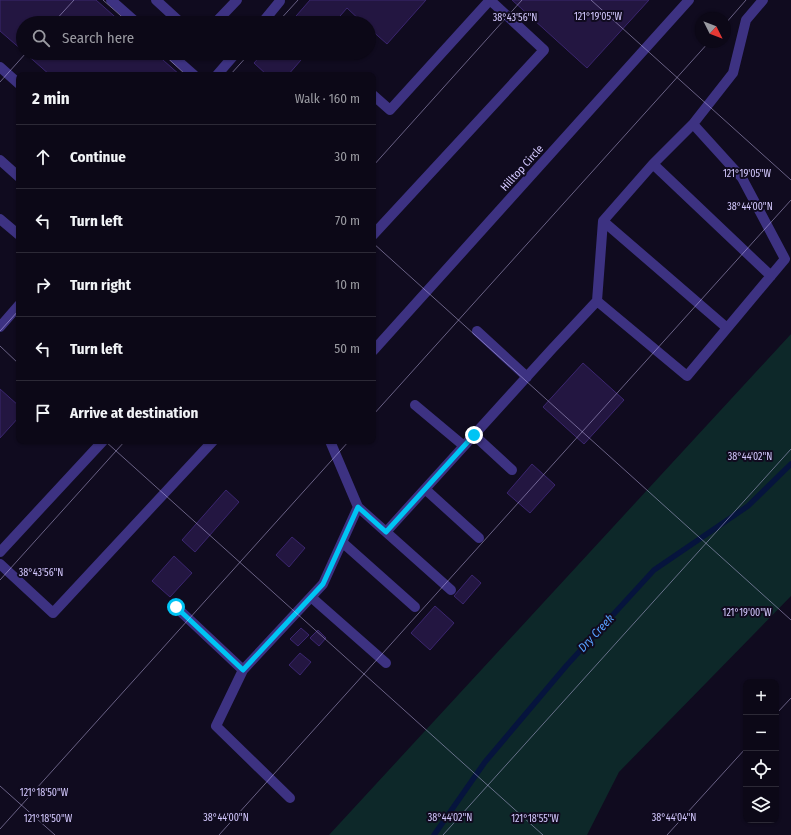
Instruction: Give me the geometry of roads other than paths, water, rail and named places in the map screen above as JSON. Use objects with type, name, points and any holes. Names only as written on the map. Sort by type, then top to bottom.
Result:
[{"type":"street","points":[[111,0],[129,16]]},
{"type":"street","points":[[156,0],[173,16]]},
{"type":"street","points":[[222,16],[237,0]]},
{"type":"street","points":[[376,98],[390,110],[490,0],[544,50],[376,232]]},
{"type":"street","name":"Hilltop Circle","points":[[376,348],[689,0]]},
{"type":"street","points":[[386,532],[597,301],[603,221],[653,164],[693,124],[733,73],[746,20],[763,0]]},
{"type":"street","points":[[268,16],[280,1]]},
{"type":"street","points":[[178,60],[191,72]]},
{"type":"street","points":[[220,72],[230,60]]},
{"type":"street","points":[[0,67],[16,81]]},
{"type":"street","points":[[597,301],[687,376],[785,259],[742,178],[693,124]]},
{"type":"street","points":[[0,160],[16,174]]},
{"type":"street","points":[[653,164],[771,276]]},
{"type":"street","points":[[0,219],[16,232]]},
{"type":"street","points":[[603,221],[728,328]]},
{"type":"street","points":[[0,327],[16,308]]},
{"type":"street","points":[[477,331],[527,377]]},
{"type":"street","points":[[415,405],[464,446]]},
{"type":"street","points":[[474,435],[512,470]]},
{"type":"street","points":[[0,552],[100,444]]},
{"type":"street","points":[[0,564],[53,613],[210,444]]},
{"type":"street","points":[[331,444],[358,507],[452,590]]},
{"type":"street","points":[[426,489],[479,538]]},
{"type":"street","points":[[290,798],[216,726],[243,670],[323,584],[358,507]]},
{"type":"street","points":[[342,542],[415,607]]},
{"type":"street","points":[[311,597],[386,663]]},
{"type":"street","points":[[176,607],[243,670]]},
{"type":"waterway","name":"Dry Creek","points":[[434,835],[485,762],[567,665],[654,570],[748,506],[791,464]]}]
